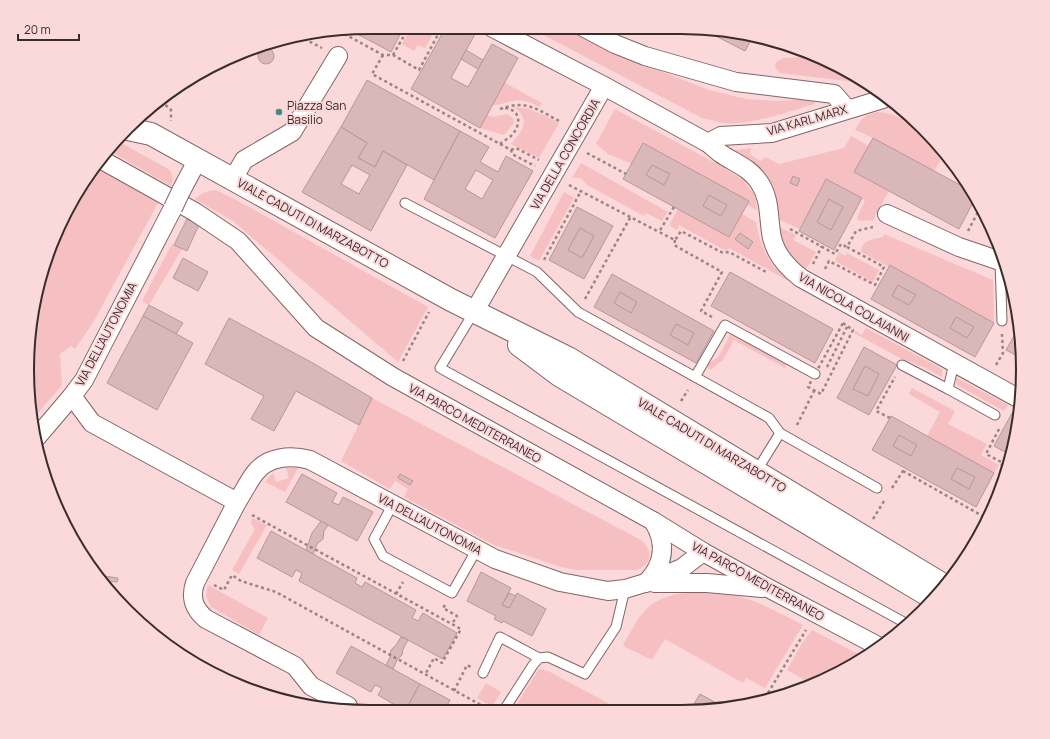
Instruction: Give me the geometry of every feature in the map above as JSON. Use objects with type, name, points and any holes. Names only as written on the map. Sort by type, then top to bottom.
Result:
[{"type":"street","name":"VIA DELLA CONCORDIA","points":[[474,312],[604,86],[504,34]]},
{"type":"street","points":[[596,34],[615,44],[645,56],[736,82],[834,94],[847,109]]},
{"type":"street","points":[[233,179],[244,160],[292,132],[338,56]]},
{"type":"street","name":"VIA NICOLA COLAIANNI","points":[[604,86],[708,143],[719,153],[747,169],[759,182],[765,192],[768,203],[772,240],[785,263],[801,278],[1014,397]]},
{"type":"street","name":"VIA KARL MARX","points":[[708,143],[721,136],[772,133],[880,100]]},
{"type":"street","name":"VIALE CADUTI DI MARZABOTTO","points":[[146,126],[233,179],[451,300],[568,358],[756,472],[936,587]]},
{"type":"street","name":"VIA DELL'AUTONOMIA","points":[[198,159],[84,380],[72,396],[92,423],[237,504]]},
{"type":"street","name":"VIA PARCO MEDITERRANEO","points":[[106,162],[195,212],[238,241],[316,328],[393,378],[653,521],[703,552],[768,588],[874,644]]},
{"type":"street","points":[[886,214],[959,247],[997,258]]},
{"type":"street","name":"VIALE CADUTI DI MARZABOTTO","points":[[474,312],[559,375],[936,588]]},
{"type":"street","points":[[40,434],[72,396]]},
{"type":"street","name":"VIA DELL'AUTONOMIA","points":[[344,704],[311,686],[295,666],[206,619],[196,609],[194,602],[193,589],[198,577],[237,504],[256,472],[265,464],[275,459],[298,457],[310,460],[495,559],[560,582],[608,591],[625,589],[645,583],[682,568],[703,552]]},
{"type":"street","points":[[645,583],[659,566],[662,555],[661,537],[653,521]]},
{"type":"street","name":"VIA DELL'AUTONOMIA","points":[[645,583],[707,583],[768,588]]},
{"type":"lane","points":[[405,203],[537,272],[578,312],[769,418],[780,433],[877,488]]},
{"type":"lane","points":[[1002,274],[1002,321]]},
{"type":"lane","points":[[474,312],[440,368],[903,621]]},
{"type":"lane","points":[[695,377],[725,325],[814,374]]},
{"type":"lane","points":[[948,389],[954,363]]},
{"type":"lane","points":[[902,365],[995,415]]},
{"type":"lane","points":[[756,472],[780,433]]},
{"type":"lane","points":[[393,504],[374,539],[383,556],[452,593],[477,549]]},
{"type":"lane","points":[[482,673],[500,637],[539,658],[548,657],[585,674],[616,627],[625,589]]},
{"type":"lane","points":[[507,705],[533,664],[539,658]]},
{"type":"path","points":[[393,55],[405,34]]},
{"type":"path","points":[[347,35],[383,55],[393,55],[419,70],[438,34]]},
{"type":"path","points":[[306,40],[338,56]]},
{"type":"path","points":[[383,55],[372,74],[511,150],[512,154],[535,166]]},
{"type":"path","points":[[500,144],[510,137],[518,128],[519,122],[515,113],[511,110],[506,108],[500,109],[510,105],[527,105],[561,122],[574,138],[626,174]]},
{"type":"path","points":[[558,129],[561,122]]},
{"type":"path","points":[[511,150],[516,148],[541,161]]},
{"type":"path","points":[[568,184],[675,240]]},
{"type":"path","points":[[537,272],[581,192]]},
{"type":"path","points":[[659,232],[674,207]]},
{"type":"path","points":[[847,247],[856,231],[879,226],[886,214]]},
{"type":"path","points":[[959,247],[977,214]]},
{"type":"path","points":[[578,312],[631,216]]},
{"type":"path","points":[[770,222],[777,223],[835,254],[841,244],[884,267],[875,285],[830,260],[816,286]]},
{"type":"path","points":[[725,325],[701,311],[722,272],[674,245],[675,240],[681,231],[723,253],[730,252],[774,277]]},
{"type":"path","points":[[814,263],[822,246]]},
{"type":"path","points":[[824,371],[856,309]]},
{"type":"path","points":[[393,378],[429,312]]},
{"type":"path","points":[[829,348],[843,323],[853,330],[841,353]]},
{"type":"path","points":[[994,370],[1003,353]]},
{"type":"path","points":[[890,418],[876,411],[902,365]]},
{"type":"path","points":[[670,420],[695,377]]},
{"type":"path","points":[[790,438],[818,384]]},
{"type":"path","points":[[995,415],[1004,420],[986,454],[1002,463],[999,470]]},
{"type":"path","points":[[903,471],[982,516]]},
{"type":"path","points":[[237,504],[461,630],[442,664],[434,658],[425,675]]},
{"type":"path","points":[[198,577],[224,590],[232,575],[241,580],[276,592],[481,705]]},
{"type":"path","points":[[768,693],[816,613]]},
{"type":"path","points":[[454,691],[467,665],[482,673]]},
{"type":"shaded area","points":[[408,34],[433,34],[425,48],[418,45],[414,51],[402,44]]},
{"type":"shaded area","points":[[542,34],[578,34],[612,52],[709,90],[746,99],[778,101],[812,99],[815,104],[745,122],[723,123],[702,118]]},
{"type":"shaded area","points":[[801,57],[829,69],[852,82],[780,73],[775,67],[776,62],[783,58]]},
{"type":"shaded area","points":[[505,83],[542,103],[540,107],[532,103],[521,101],[492,105]]},
{"type":"shaded area","points":[[514,107],[532,110],[559,123],[539,158],[511,144],[522,130],[524,121],[523,117]]},
{"type":"shaded area","points":[[615,109],[742,179],[755,195],[757,210],[747,205],[749,201],[643,143],[632,164],[608,154],[596,144]]},
{"type":"shaded area","points":[[878,112],[887,113],[904,119],[942,158],[934,171],[855,130],[869,114]]},
{"type":"shaded area","points":[[507,114],[514,119],[514,123],[504,135],[480,128],[487,115],[493,117]]},
{"type":"shaded area","points":[[851,136],[869,146],[854,172],[889,191],[873,220],[859,221],[857,218],[865,200],[826,179],[800,229],[777,219],[771,186],[767,179],[756,166],[735,152],[736,150],[751,148],[750,155],[761,161],[765,157],[779,164],[844,148]]},
{"type":"shaded area","points":[[122,143],[170,170],[173,178],[171,186],[113,153]]},
{"type":"shaded area","points":[[581,163],[668,212],[662,221],[646,213],[644,216],[587,185],[581,178],[572,178]]},
{"type":"shaded area","points":[[100,169],[159,201],[94,321],[75,349],[71,346],[60,354],[62,385],[37,414],[34,370],[35,348],[40,304],[45,283],[69,221],[79,202]]},
{"type":"shaded area","points":[[214,190],[242,203],[428,307],[398,362],[233,221],[195,199],[203,193]]},
{"type":"shaded area","points":[[564,192],[574,198],[539,261],[530,256]]},
{"type":"shaded area","points":[[678,209],[729,237],[742,214],[756,222],[761,242],[768,258],[778,271],[794,284],[729,248],[726,251],[679,225],[677,230],[669,225]]},
{"type":"shaded area","points":[[777,226],[796,235],[793,240],[816,252],[806,269],[790,255],[784,246]]},
{"type":"shaded area","points":[[884,234],[993,280],[994,323],[891,265],[889,267],[861,252],[863,245],[872,239],[883,237]]},
{"type":"shaded area","points":[[172,244],[182,249],[149,305],[142,301]]},
{"type":"shaded area","points":[[839,252],[845,256],[847,253],[879,270],[873,282],[835,261]]},
{"type":"shaded area","points":[[1010,305],[1013,326],[1011,324]]},
{"type":"shaded area","points":[[866,328],[942,369],[942,377],[926,368],[900,358],[854,333],[856,331],[862,335]]},
{"type":"shaded area","points":[[731,333],[787,364],[785,368],[734,340],[723,360],[710,370],[707,365],[719,356]]},
{"type":"shaded area","points":[[955,377],[1008,405],[1004,411],[957,385]]},
{"type":"shaded area","points":[[912,388],[955,411],[948,424],[987,444],[981,455],[999,465],[994,473],[927,436],[940,412],[909,394]]},
{"type":"shaded area","points":[[372,398],[641,540],[648,548],[650,556],[646,564],[637,570],[577,570],[561,567],[494,545],[404,497],[408,489],[395,481],[390,489],[341,461]]},
{"type":"shaded area","points":[[286,468],[298,468],[285,492],[265,482],[273,473],[276,482],[289,478]]},
{"type":"shaded area","points":[[252,518],[267,525],[239,574],[232,570],[255,529],[251,523]]},
{"type":"shaded area","points":[[208,585],[268,618],[259,635],[211,607],[206,596]]},
{"type":"shaded area","points":[[697,591],[719,592],[741,597],[783,614],[803,625],[765,688],[746,678],[743,683],[665,639],[652,660],[623,646],[637,621],[651,605],[669,596]]},
{"type":"shaded area","points":[[812,630],[858,654],[829,670],[805,680],[787,670],[801,645]]},
{"type":"shaded area","points":[[539,669],[548,671],[612,705],[516,705]]},
{"type":"shaded area","points":[[486,683],[501,692],[493,705],[489,705],[477,698]]},
{"type":"building","points":[[400,34],[391,52],[358,35]]},
{"type":"building","points":[[442,34],[475,34],[451,78],[468,87],[492,44],[518,58],[480,128],[411,89]]},
{"type":"building","points":[[716,36],[750,41],[745,51]]},
{"type":"building","points":[[271,49],[274,53],[274,59],[269,64],[263,64],[258,59],[258,54],[262,52]]},
{"type":"building","points":[[466,50],[483,60],[478,69],[461,59]]},
{"type":"building","points":[[367,80],[460,131],[434,180],[383,151],[375,167],[358,158],[367,143],[341,127]]},
{"type":"building","points":[[341,127],[367,143],[358,158],[375,167],[383,151],[407,165],[371,231],[302,192]],"holes":[[[352,165],[370,175],[359,194],[341,184]]]},
{"type":"building","points":[[460,131],[489,147],[480,162],[498,172],[506,156],[533,171],[495,238],[424,199]],"holes":[[[476,170],[493,180],[482,199],[465,189]]]},
{"type":"building","points":[[873,138],[960,185],[972,204],[959,229],[854,172]]},
{"type":"building","points":[[643,143],[749,201],[729,237],[623,179]]},
{"type":"building","points":[[652,165],[670,174],[664,185],[646,175]]},
{"type":"building","points":[[793,176],[800,179],[797,186],[790,183]]},
{"type":"building","points":[[826,179],[862,198],[834,250],[799,231]]},
{"type":"building","points":[[709,195],[727,205],[721,216],[703,206]]},
{"type":"building","points":[[829,199],[843,207],[831,230],[817,222]]},
{"type":"building","points":[[577,207],[613,226],[584,279],[549,260]]},
{"type":"building","points":[[187,219],[199,225],[187,251],[174,245]]},
{"type":"building","points":[[580,228],[594,236],[582,258],[568,250]]},
{"type":"building","points":[[740,233],[753,242],[748,249],[735,239]]},
{"type":"building","points":[[183,258],[208,272],[198,291],[173,278]]},
{"type":"building","points":[[890,265],[994,323],[975,357],[871,299]]},
{"type":"building","points":[[730,272],[833,329],[815,363],[711,306]]},
{"type":"building","points":[[612,274],[714,331],[696,363],[594,307]]},
{"type":"building","points":[[898,285],[916,295],[909,305],[892,296]]},
{"type":"building","points":[[620,292],[637,302],[631,313],[614,303]]},
{"type":"building","points":[[149,305],[183,323],[176,334],[143,316]]},
{"type":"building","points":[[143,316],[193,343],[157,410],[107,383]]},
{"type":"building","points":[[956,317],[974,327],[967,338],[950,328]]},
{"type":"building","points":[[229,318],[311,362],[372,398],[359,425],[296,391],[274,431],[251,419],[264,396],[205,364]]},
{"type":"building","points":[[676,324],[694,333],[688,345],[670,335]]},
{"type":"building","points":[[1014,336],[1015,355],[1006,350]]},
{"type":"building","points":[[864,347],[897,365],[869,415],[837,398]]},
{"type":"building","points":[[865,366],[879,374],[868,396],[853,389]]},
{"type":"building","points":[[1012,413],[1013,413],[1006,453],[994,446]]},
{"type":"building","points":[[891,416],[994,473],[976,507],[872,450]]},
{"type":"building","points":[[899,435],[917,445],[911,456],[893,446]]},
{"type":"building","points":[[957,468],[975,477],[969,489],[951,479]]},
{"type":"building","points":[[302,474],[337,493],[332,502],[339,505],[343,497],[373,512],[357,541],[286,502]]},
{"type":"building","points":[[400,474],[413,481],[410,485],[398,478]]},
{"type":"building","points":[[321,521],[328,525],[324,531],[323,539],[317,544],[313,554],[306,550],[312,533]]},
{"type":"building","points":[[271,531],[357,578],[355,583],[362,587],[365,582],[416,610],[412,618],[418,621],[423,613],[457,633],[443,659],[299,581],[302,573],[296,570],[292,577],[257,558]]},
{"type":"building","points":[[481,572],[511,588],[502,605],[509,608],[517,593],[546,609],[532,636],[503,621],[502,623],[494,619],[496,616],[467,601]]},
{"type":"building","points":[[105,576],[118,578],[117,582],[109,581]]},
{"type":"building","points":[[509,593],[516,596],[509,608],[502,605]]},
{"type":"building","points":[[401,637],[408,640],[403,649],[402,655],[397,660],[393,669],[386,665],[390,657],[391,650]]},
{"type":"building","points":[[351,646],[420,684],[408,705],[395,705],[378,695],[382,688],[375,685],[371,692],[336,673]]},
{"type":"building","points":[[420,684],[450,700],[447,705],[408,705]]},
{"type":"building","points":[[700,694],[716,703],[702,704],[694,704]]},
{"type":"place","name":"Piazza San Basilio","points":[[279,112]]}]
